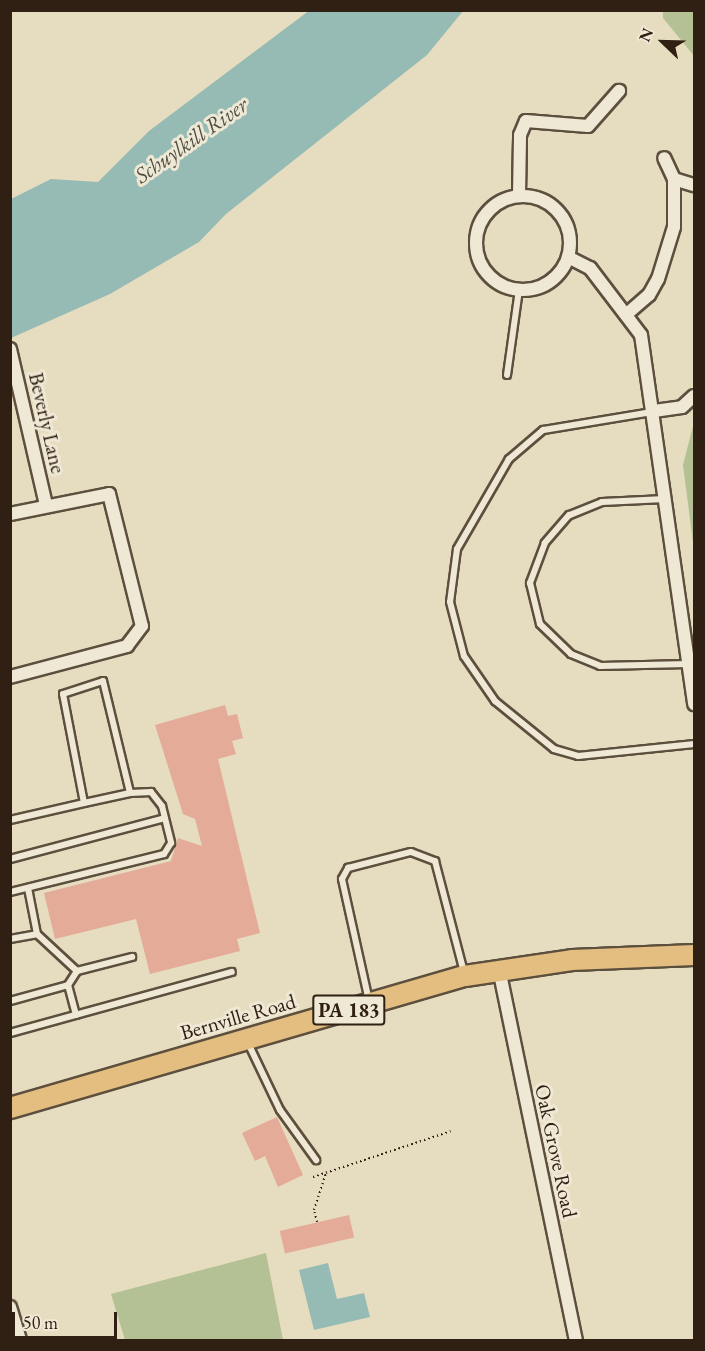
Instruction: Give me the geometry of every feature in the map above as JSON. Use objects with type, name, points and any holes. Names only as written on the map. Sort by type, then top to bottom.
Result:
[{"type":"main road","name":"Bernville Road","points":[[10,1108],[465,976],[499,969],[694,955]]},
{"type":"street","points":[[519,195],[520,135],[526,121],[588,126],[619,91]]},
{"type":"street","points":[[628,313],[649,295],[658,279],[674,226],[674,179],[664,158]]},
{"type":"street","points":[[674,179],[694,185]]},
{"type":"street","points":[[519,195],[546,201],[566,221],[568,257],[544,285],[519,290],[492,279],[475,246],[486,212],[519,195]]},
{"type":"street","points":[[568,257],[590,268],[628,313],[641,336],[690,649],[688,664],[694,704]]},
{"type":"street","name":"Beverly Lane","points":[[10,349],[46,506]]},
{"type":"street","points":[[654,411],[682,407],[694,396]]},
{"type":"street","points":[[10,514],[109,494],[142,626],[127,646],[10,677]]},
{"type":"street","name":"Oak Grove Road","points":[[499,969],[576,1341]]},
{"type":"street","points":[[11,1314],[20,1341]]},
{"type":"lane","points":[[507,375],[519,290]]},
{"type":"lane","points":[[654,411],[543,430],[509,459],[457,549],[450,602],[464,656],[495,701],[554,749],[578,756],[694,744]]},
{"type":"lane","points":[[666,499],[602,502],[569,515],[545,543],[530,583],[540,624],[572,654],[600,666],[688,664]]},
{"type":"lane","points":[[84,803],[63,694],[104,681],[130,792]]},
{"type":"lane","points":[[10,820],[130,792],[151,792],[165,818],[171,843],[164,854],[10,892]]},
{"type":"lane","points":[[10,859],[165,818]]},
{"type":"lane","points":[[370,1004],[342,879],[348,867],[411,852],[435,861],[465,976]]},
{"type":"lane","points":[[28,888],[37,934],[76,971]]},
{"type":"lane","points":[[10,939],[37,934]]},
{"type":"lane","points":[[76,1016],[68,985],[76,971],[132,957]]},
{"type":"lane","points":[[10,1033],[232,972]]},
{"type":"lane","points":[[10,1001],[68,985]]},
{"type":"lane","points":[[247,1039],[280,1110],[316,1160]]},
{"type":"path","points":[[312,1177],[451,1131]]},
{"type":"path","points":[[317,1222],[315,1210],[326,1172]]},
{"type":"green space","points":[[663,11],[694,11],[694,56],[663,18]]},
{"type":"green space","points":[[694,422],[694,550],[683,465]]},
{"type":"green space","points":[[266,1253],[283,1340],[125,1340],[111,1294]]},
{"type":"water","name":"Schuylkill River","points":[[310,10],[463,11],[427,55],[226,214],[199,242],[110,294],[11,338],[11,199],[51,179],[98,182],[149,131]]},
{"type":"water","points":[[328,1263],[337,1299],[364,1293],[370,1317],[314,1330],[299,1270]]},
{"type":"building","points":[[225,705],[228,716],[237,714],[243,738],[232,741],[236,754],[218,759],[260,933],[237,939],[240,951],[150,974],[136,919],[55,939],[44,893],[171,861],[178,838],[202,846],[195,819],[183,814],[155,725]]},
{"type":"building","points":[[277,1117],[303,1175],[278,1187],[265,1156],[255,1161],[242,1133]]},
{"type":"building","points":[[349,1215],[354,1237],[285,1253],[280,1231]]}]
